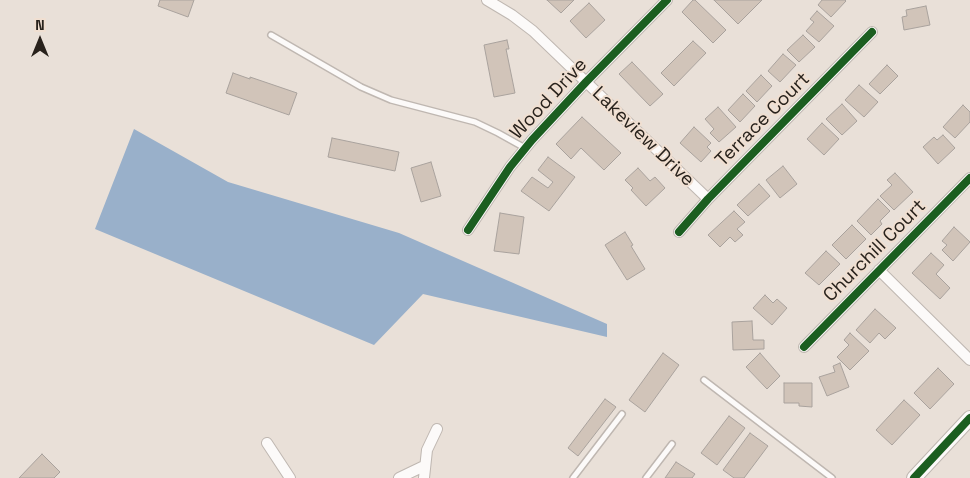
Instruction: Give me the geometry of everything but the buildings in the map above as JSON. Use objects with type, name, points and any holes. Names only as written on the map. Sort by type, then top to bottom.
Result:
[{"type":"street","name":"Lakeview Drive","points":[[487,0],[512,15],[533,31],[708,199]]},
{"type":"street","name":"Wood Drive","points":[[468,230],[510,166],[525,148],[586,82],[667,0]]},
{"type":"street","name":"Terrace Court","points":[[679,232],[708,199],[872,32]]},
{"type":"street","name":"Churchill Court","points":[[804,347],[970,178]]},
{"type":"street","points":[[879,270],[970,360]]},
{"type":"street","points":[[914,478],[970,418]]},
{"type":"street","points":[[424,478],[427,450],[437,428]]},
{"type":"street","points":[[267,443],[290,478]]},
{"type":"street","points":[[399,478],[424,466]]},
{"type":"lane","points":[[271,35],[361,87],[391,100],[474,122],[525,148]]},
{"type":"lane","points":[[704,380],[832,478]]},
{"type":"lane","points":[[573,478],[622,414]]},
{"type":"lane","points":[[646,478],[672,444]]},
{"type":"water","points":[[134,129],[228,182],[399,233],[607,324],[607,337],[423,294],[374,345],[95,229]]},
{"type":"cycle path","points":[[468,230],[510,167],[532,140],[667,0]]},
{"type":"cycle path","points":[[679,232],[708,199],[872,32]]},
{"type":"cycle path","points":[[804,347],[970,178]]},
{"type":"cycle path","points":[[914,478],[970,418]]}]
